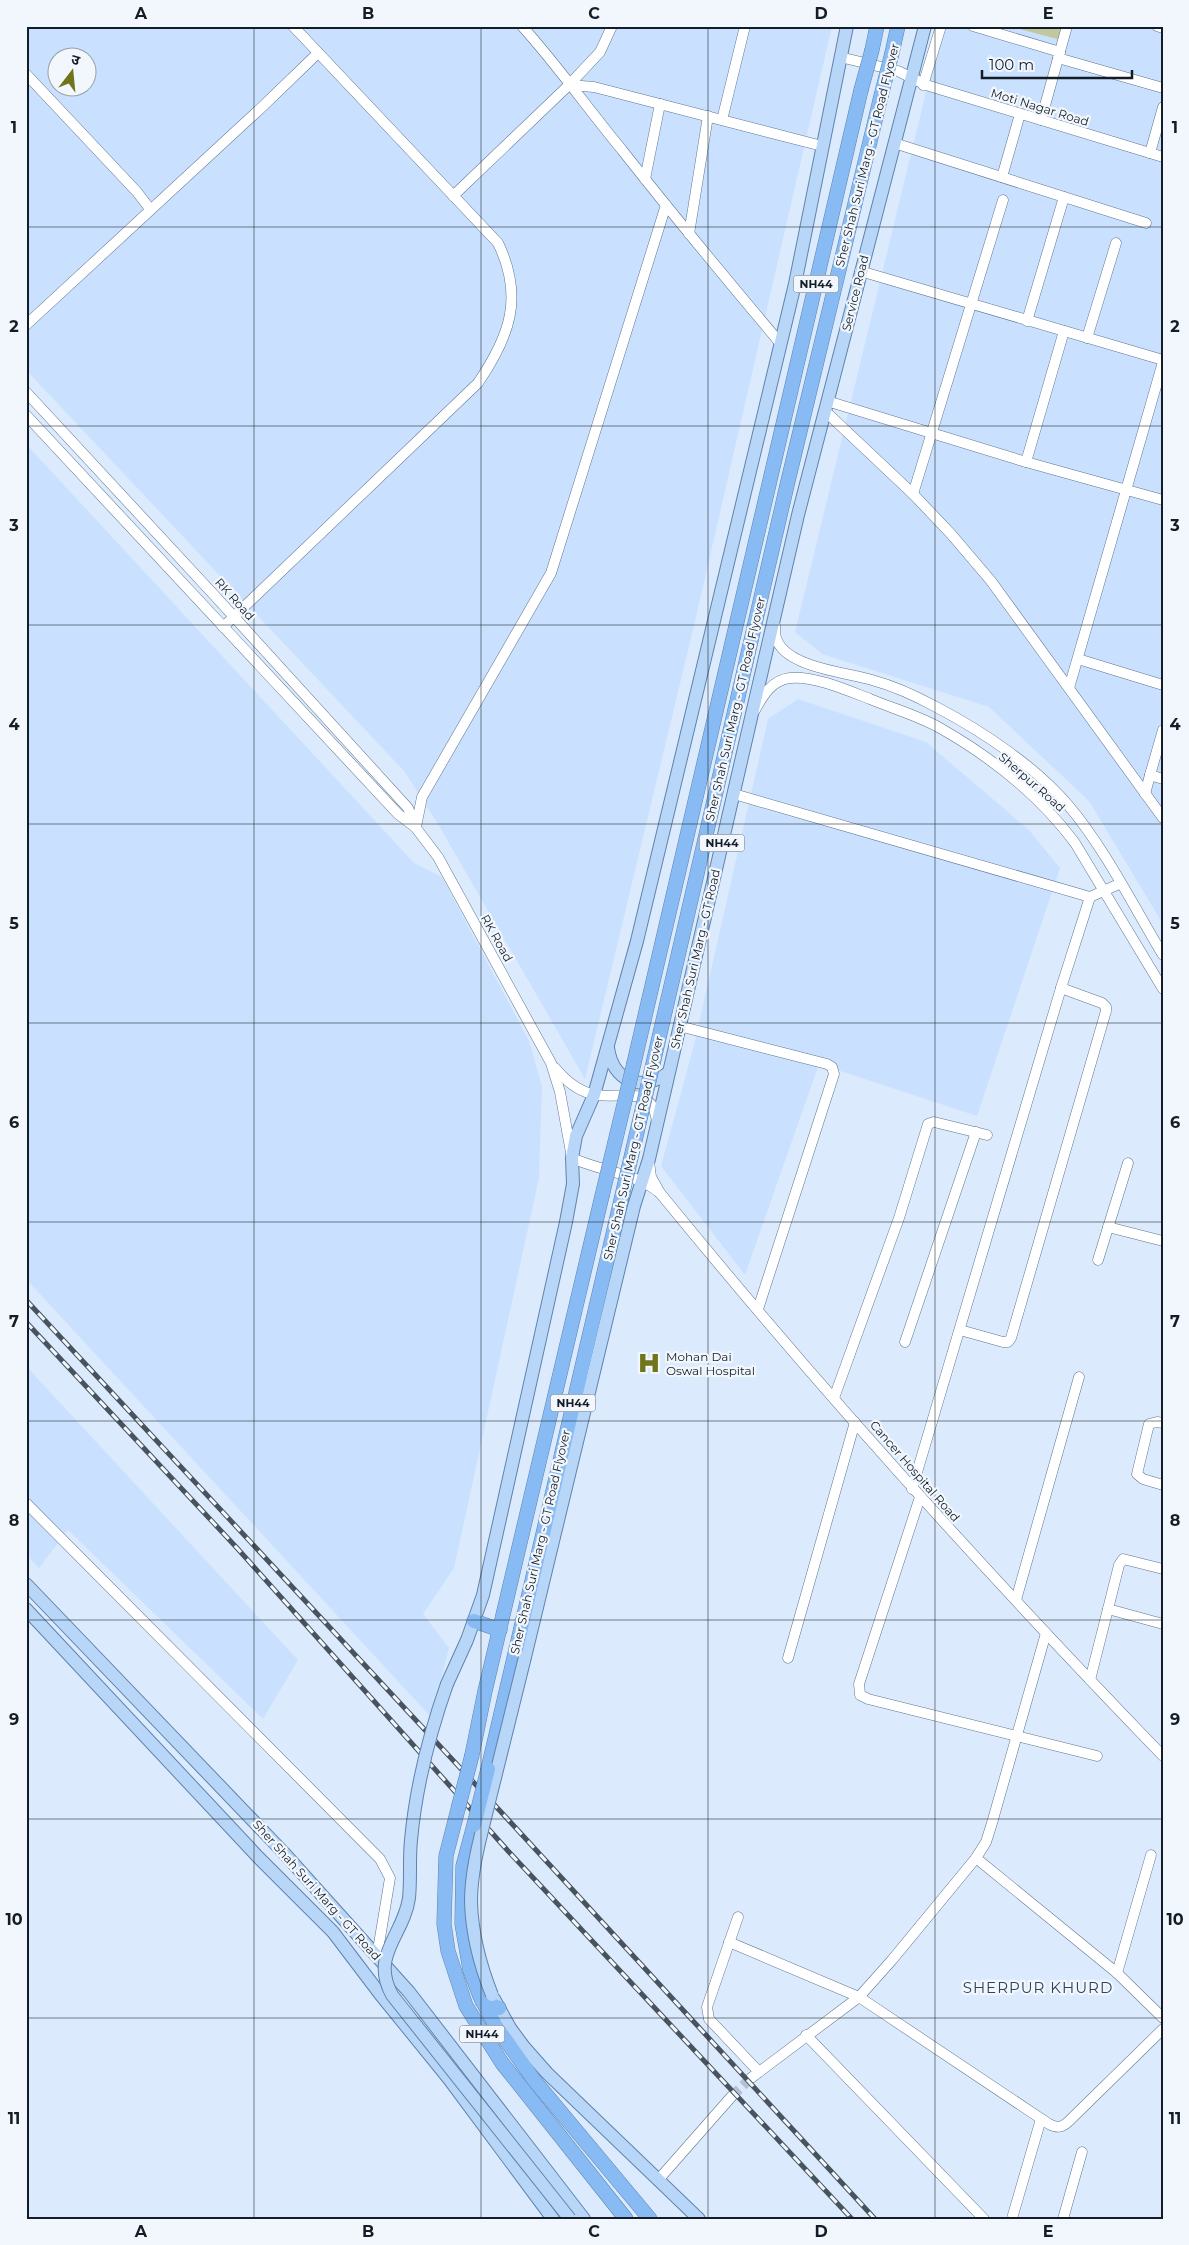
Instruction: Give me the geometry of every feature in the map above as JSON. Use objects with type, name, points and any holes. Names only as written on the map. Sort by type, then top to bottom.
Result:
[{"type":"highway","name":"Sher Shah Suri Marg - GT Road Flyover","points":[[626,2219],[502,2063],[466,2006],[448,1951],[444,1924],[446,1856],[472,1755],[877,26]]},
{"type":"highway","name":"Sher Shah Suri Marg - GT Road Flyover","points":[[650,2219],[534,2080],[495,2025],[487,1998],[470,1970],[462,1924],[463,1866],[527,1625],[621,1200],[790,472],[898,26]]},
{"type":"highway","points":[[474,1621],[500,1630]]},
{"type":"highway","points":[[487,1998],[499,2008]]},
{"type":"main road","points":[[570,2219],[392,1995],[385,1977],[385,1956],[403,1918],[409,1898],[411,1841],[425,1753],[447,1684],[474,1621],[492,1557],[528,1384],[566,1222],[573,1184],[572,1158],[580,1121],[594,1094],[637,941],[781,344],[847,26]]},
{"type":"main road","name":"Service Road","points":[[788,560],[860,271],[925,26]]},
{"type":"main road","name":"Sher Shah Suri Marg - GT Road","points":[[487,1998],[472,1916],[472,1880],[478,1847],[525,1657],[527,1625],[634,1206],[649,1159],[788,560]]},
{"type":"main road","points":[[608,1048],[614,1068],[630,1080],[650,1083],[668,1074]]},
{"type":"main road","name":"Sher Shah Suri Marg - GT Road","points":[[26,1584],[284,1853],[409,1992],[584,2219]]},
{"type":"main road","name":"Sher Shah Suri Marg - GT Road","points":[[26,1609],[258,1856],[333,1932],[380,1994],[449,2079],[553,2219]]},
{"type":"main road","points":[[499,2008],[524,2047],[547,2073],[659,2179],[698,2219]]},
{"type":"street","points":[[223,627],[478,383],[506,335],[511,314],[512,292],[507,262],[498,242],[293,26]]},
{"type":"street","points":[[522,26],[557,65],[569,85],[689,234],[781,344]]},
{"type":"street","points":[[453,196],[569,85],[600,52],[612,26]]},
{"type":"street","points":[[722,120],[745,26]]},
{"type":"street","points":[[923,84],[941,26]]},
{"type":"street","points":[[973,26],[1163,88]]},
{"type":"street","points":[[1041,120],[1067,26]]},
{"type":"street","points":[[1158,26],[1163,28]]},
{"type":"street","points":[[26,325],[318,53]]},
{"type":"street","name":"Moti Nagar Road","points":[[840,57],[898,71],[923,84],[1163,157]]},
{"type":"street","points":[[26,74],[137,192],[150,209]]},
{"type":"street","points":[[569,85],[594,87],[822,146]]},
{"type":"street","points":[[645,179],[660,104]]},
{"type":"street","points":[[1150,153],[1163,107]]},
{"type":"street","points":[[1002,177],[1020,114]]},
{"type":"street","points":[[689,234],[708,116]]},
{"type":"street","points":[[894,143],[1146,223]]},
{"type":"street","points":[[1027,321],[1064,197]]},
{"type":"street","points":[[913,494],[1003,200]]},
{"type":"street","points":[[416,828],[422,797],[550,573],[666,205]]},
{"type":"street","points":[[1088,338],[1116,242]]},
{"type":"street","points":[[860,271],[1163,361],[1069,688]]},
{"type":"street","points":[[1026,462],[1064,331]]},
{"type":"street","name":"RK Road","points":[[26,392],[234,616],[408,808],[416,828]]},
{"type":"street","points":[[826,406],[932,433],[1026,462],[1163,500]]},
{"type":"street","points":[[826,406],[952,534],[991,581],[1163,818]]},
{"type":"street","name":"RK Road","points":[[26,415],[398,814],[416,828],[438,857],[551,1063]]},
{"type":"street","name":"Sherpur Road","points":[[775,620],[775,638],[781,648],[791,656],[808,664],[873,680],[924,700],[956,717],[987,737],[1056,792],[1091,835],[1163,955]]},
{"type":"street","points":[[1078,659],[1163,685]]},
{"type":"street","name":"Sherpur Road","points":[[754,713],[769,688],[790,678],[815,681],[851,690],[939,727],[1006,773],[1060,822],[1075,843],[1163,989]]},
{"type":"street","points":[[868,698],[873,680]]},
{"type":"street","points":[[1146,794],[1163,730]]},
{"type":"street","points":[[1150,775],[1163,779]]},
{"type":"street","points":[[734,794],[1090,897],[1119,884]]},
{"type":"street","points":[[912,1489],[1061,988],[1090,897]]},
{"type":"street","points":[[960,1330],[1008,1342],[1014,1329],[1106,1011],[1106,1007],[1102,1003],[1061,988]]},
{"type":"street","points":[[679,1026],[828,1064],[832,1067],[834,1074],[758,1309]]},
{"type":"street","points":[[551,1063],[570,1084],[594,1094],[633,1095],[640,1097],[653,1108],[657,1125]]},
{"type":"street","points":[[551,1063],[560,1092],[572,1158],[592,1167],[642,1182],[660,1193]]},
{"type":"street","points":[[834,1398],[899,1218],[928,1124],[934,1122],[981,1133],[905,1342]]},
{"type":"street","points":[[649,1159],[651,1177],[660,1193]]},
{"type":"street","points":[[1098,1260],[1128,1163]]},
{"type":"street","name":"Cancer Hospital Road","points":[[660,1193],[912,1489],[1163,1756]]},
{"type":"street","points":[[1108,1227],[1163,1241]]},
{"type":"street","points":[[1016,1600],[1079,1377]]},
{"type":"street","points":[[788,1658],[855,1422]]},
{"type":"street","points":[[1163,1424],[1157,1422],[1149,1424],[1137,1474],[1143,1479],[1163,1485]]},
{"type":"street","points":[[920,1497],[859,1684],[860,1695],[1018,1738],[1097,1756]]},
{"type":"street","points":[[26,1503],[380,1859],[390,1878],[377,1956]]},
{"type":"street","points":[[1090,1680],[1119,1565],[1123,1559],[1163,1569]]},
{"type":"street","points":[[1108,1609],[1163,1624]]},
{"type":"street","points":[[738,1917],[707,2007],[707,2014],[755,2075],[859,1997],[976,1858],[986,1842],[1018,1738],[1046,1633]]},
{"type":"street","points":[[1117,1973],[1151,1855]]},
{"type":"street","points":[[976,1858],[1117,1973],[1163,2018]]},
{"type":"street","points":[[729,1942],[859,1997],[1041,2119],[1056,2127],[1062,2127],[1163,2028]]},
{"type":"street","points":[[806,2036],[984,2219]]},
{"type":"street","points":[[659,2179],[732,2096]]},
{"type":"street","points":[[1013,2215],[1041,2119]]},
{"type":"street","points":[[1063,2219],[1082,2152]]},
{"type":"shaded area","points":[[26,26],[832,26],[696,617],[585,1079],[438,824],[404,771],[26,370]]},
{"type":"shaded area","points":[[942,26],[1163,26],[1163,924],[1089,801],[989,707],[822,654],[795,632]]},
{"type":"shaded area","points":[[26,444],[414,863],[442,877],[529,1041],[542,1086],[539,1178],[454,1568],[423,1614],[449,1648],[431,1717],[26,1279]]},
{"type":"shaded area","points":[[798,699],[926,742],[1029,830],[1060,868],[977,1116],[819,1064],[745,1275],[661,1166],[694,1045],[768,719]]},
{"type":"shaded area","points":[[26,1366],[298,1660],[263,1719],[68,1530],[39,1568],[26,1555]]},
{"type":"green space","points":[[1008,26],[1064,26],[1061,40]]},
{"type":"tunnel","points":[[732,2096],[751,2078]]},
{"type":"railway","points":[[26,1300],[502,1813],[875,2219]]},
{"type":"railway","points":[[26,1322],[237,1548],[509,1852],[852,2219]]},
{"type":"place","name":"Mohan Dai Oswal Hospital","points":[[649,1363]]},
{"type":"district","name":"SHERPUR KHURD","points":[[1038,1987]]}]
